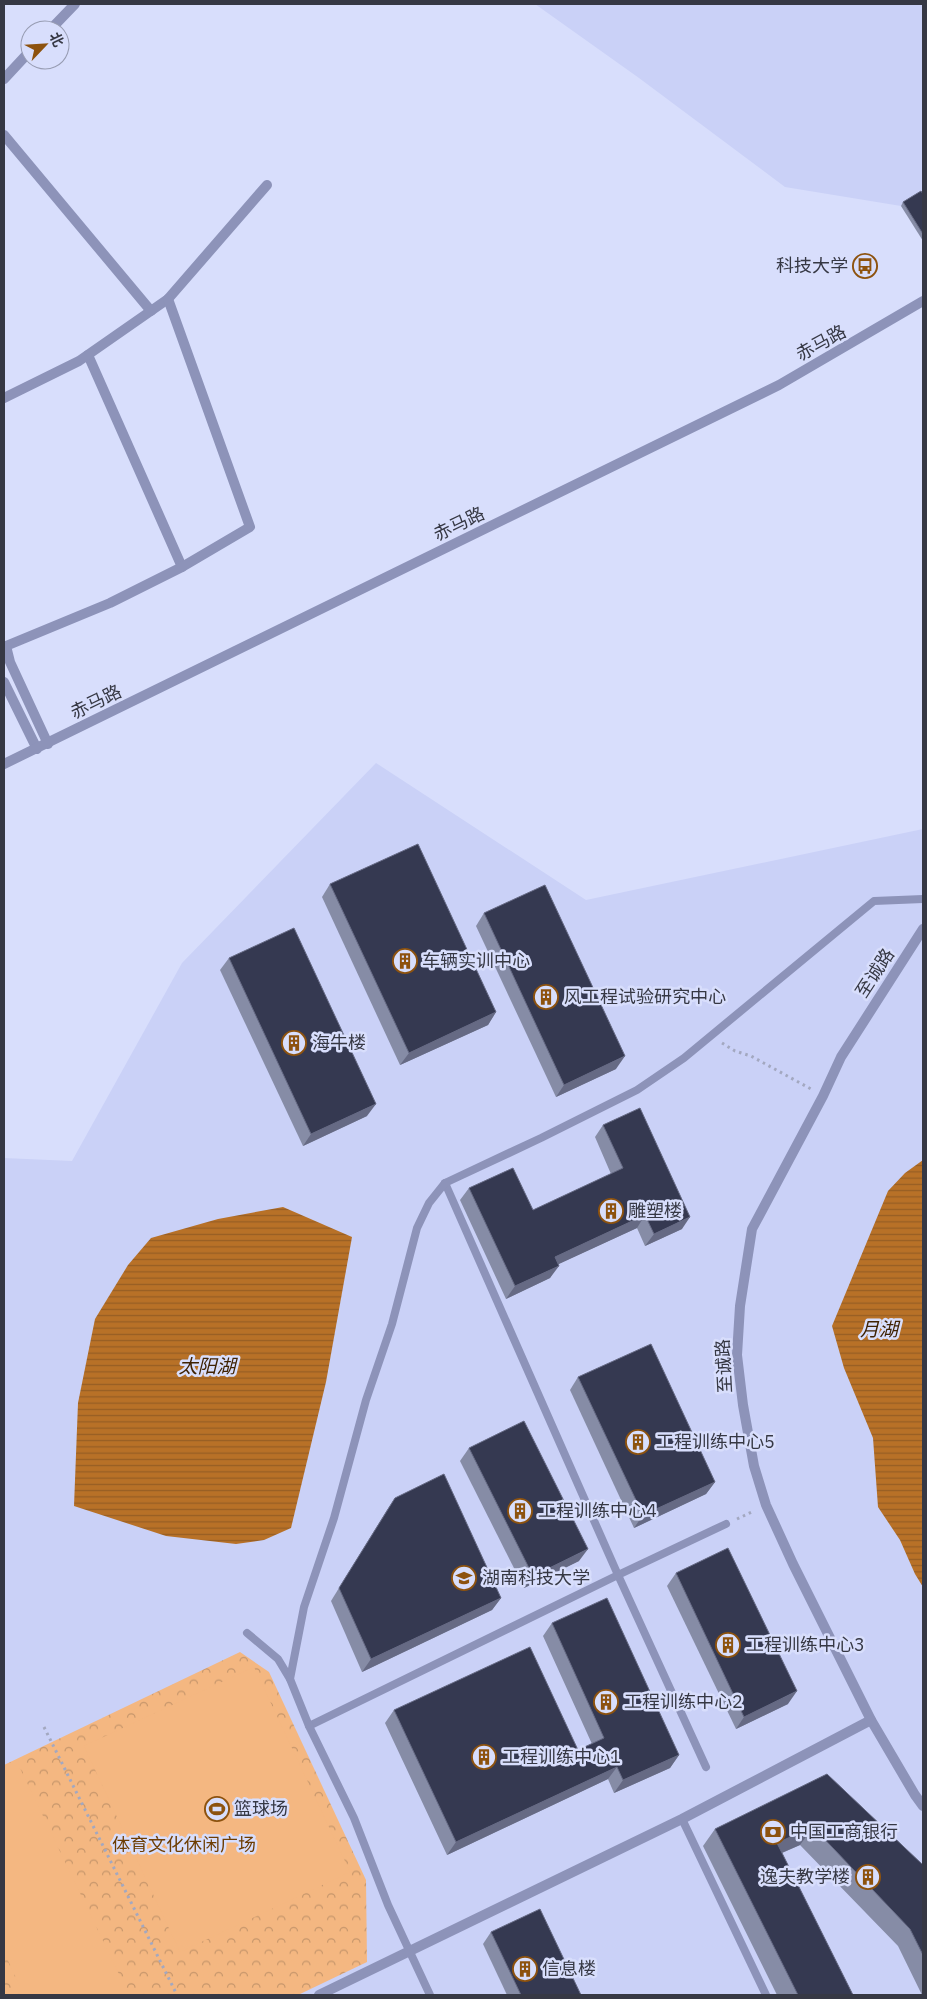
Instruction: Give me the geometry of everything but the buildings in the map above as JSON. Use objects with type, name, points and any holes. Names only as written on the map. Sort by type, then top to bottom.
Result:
[{"type":"street","points":[[60,20],[75,4]]},
{"type":"street","points":[[4,79],[20,62]]},
{"type":"street","points":[[4,135],[151,311]]},
{"type":"street","points":[[4,398],[79,361],[168,298],[267,186]]},
{"type":"street","points":[[48,744],[10,662],[6,646],[110,603],[250,528],[168,298]]},
{"type":"street","name":"赤马路","points":[[4,764],[779,385],[923,301]]},
{"type":"street","points":[[88,355],[182,566]]},
{"type":"street","points":[[4,682],[37,749]]},
{"type":"street","name":"至诚路","points":[[923,929],[840,1057],[823,1096],[752,1229],[740,1306],[738,1354],[743,1405],[754,1466],[766,1505],[793,1564],[871,1720],[923,1806]]},
{"type":"street","points":[[319,1995],[682,1819],[871,1720]]},
{"type":"lane","points":[[290,1679],[304,1607],[334,1518],[366,1400],[392,1324],[417,1228],[429,1202],[445,1183],[637,1090],[684,1058],[874,901],[923,900]]},
{"type":"lane","points":[[445,1183],[706,1768]]},
{"type":"lane","points":[[309,1726],[618,1574],[726,1524]]},
{"type":"lane","points":[[247,1633],[278,1658],[290,1679],[309,1726],[354,1818],[388,1905],[430,1995]]},
{"type":"lane","points":[[682,1819],[766,1995]]},
{"type":"path","points":[[711,1036],[735,1051],[751,1056],[823,1096]]},
{"type":"path","points":[[726,1524],[766,1505]]},
{"type":"path","points":[[44,1727],[177,1995]]},
{"type":"shaded area","points":[[535,4],[923,4],[923,200],[919,194],[901,206],[785,187],[639,78]]},
{"type":"shaded area","name":"湖南科技大学","points":[[376,763],[586,900],[923,829],[923,1995],[4,1995],[4,1158],[72,1161],[182,963]]},
{"type":"green space","name":"体育文化休闲广场","points":[[240,1652],[269,1672],[366,1880],[367,1962],[298,1995],[4,1995],[4,1765]]},
{"type":"green space","name":"篮球场","points":[[254,1667],[350,1872],[180,1952],[84,1746]]},
{"type":"green space","points":[[18,1764],[129,1995],[24,1995],[4,1952],[4,1771]]},
{"type":"water","name":"月湖","points":[[923,1160],[923,1587],[900,1540],[878,1507],[873,1438],[844,1368],[832,1326],[888,1191],[905,1173]]},
{"type":"water","name":"太阳湖","points":[[283,1207],[352,1237],[326,1382],[291,1528],[264,1540],[236,1544],[166,1536],[74,1506],[78,1403],[95,1319],[128,1265],[151,1238],[218,1219]]},
{"type":"place","name":"科技大学","points":[[865,266]]},
{"type":"place","name":"车辆实训中心","points":[[405,961]]},
{"type":"place","name":"风工程试验研究中心","points":[[546,997]]},
{"type":"place","name":"海牛楼","points":[[294,1043]]},
{"type":"place","name":"雕塑楼","points":[[611,1211]]},
{"type":"place","name":"工程训练中心5","points":[[638,1442]]},
{"type":"place","name":"工程训练中心4","points":[[520,1511]]},
{"type":"place","name":"湖南科技大学","points":[[464,1578]]},
{"type":"place","name":"工程训练中心3","points":[[728,1645]]},
{"type":"place","name":"工程训练中心2","points":[[606,1702]]},
{"type":"place","name":"工程训练中心1","points":[[484,1757]]},
{"type":"place","name":"篮球场","points":[[217,1809]]},
{"type":"place","name":"中国工商银行","points":[[773,1832]]},
{"type":"place","name":"逸夫教学楼","points":[[868,1877]]},
{"type":"place","name":"信息楼","points":[[525,1969]]}]
